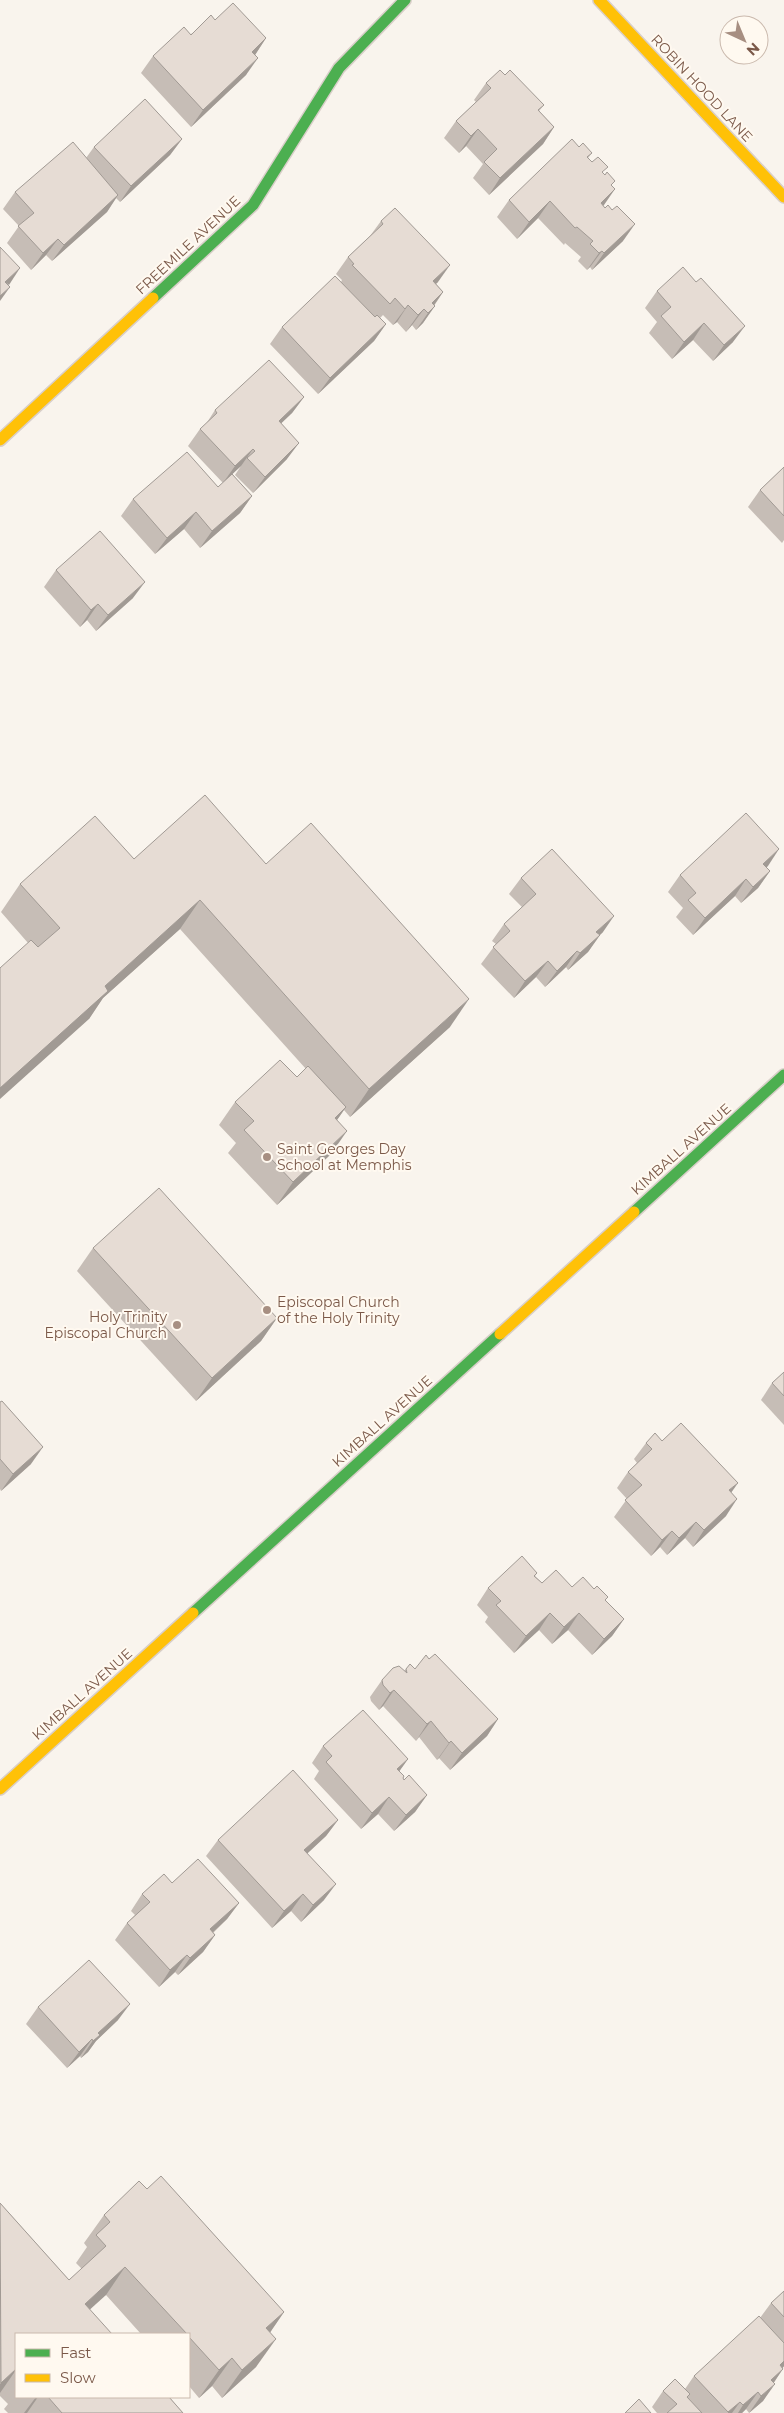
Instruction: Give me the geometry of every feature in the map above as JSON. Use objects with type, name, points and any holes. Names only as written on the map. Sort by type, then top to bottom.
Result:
[{"type":"main road","name":"FREEMILE AVENUE","points":[[0,440],[253,205],[339,68],[405,0]]},
{"type":"main road","name":"ROBIN HOOD LANE","points":[[598,0],[784,197]]},
{"type":"main road","name":"KIMBALL AVENUE","points":[[0,1789],[784,1076]]},
{"type":"building","points":[[233,3],[266,38],[252,52],[258,58],[203,110],[153,56],[184,27],[191,35],[211,15],[215,20]]},
{"type":"building","points":[[500,70],[505,75],[510,70],[544,105],[538,110],[554,127],[500,178],[484,162],[497,149],[478,129],[471,136],[456,121],[491,88],[486,83]]},
{"type":"building","points":[[145,99],[182,139],[131,186],[94,147]]},
{"type":"building","points":[[572,139],[579,147],[583,143],[592,153],[587,157],[592,162],[598,157],[608,167],[602,172],[605,175],[607,172],[615,181],[611,185],[615,189],[601,203],[605,208],[608,205],[612,210],[617,206],[635,224],[604,253],[602,251],[599,253],[590,244],[593,241],[577,227],[575,228],[550,201],[529,222],[509,200]]},
{"type":"building","points":[[73,142],[118,195],[64,245],[58,239],[43,253],[18,226],[34,213],[15,192]]},
{"type":"building","points":[[395,208],[450,265],[433,281],[443,292],[432,303],[435,306],[428,313],[424,309],[418,315],[408,305],[405,309],[395,298],[390,304],[352,265],[354,264],[348,257],[383,224],[381,221]]},
{"type":"building","points":[[0,247],[20,268],[5,282],[10,287],[0,296]]},
{"type":"building","points":[[683,267],[696,282],[701,278],[745,326],[724,345],[704,323],[684,342],[661,316],[671,307],[657,291]]},
{"type":"building","points":[[335,276],[375,317],[377,315],[386,324],[330,378],[282,327]]},
{"type":"building","points":[[269,360],[304,397],[279,421],[299,443],[265,477],[247,458],[255,451],[253,449],[235,466],[200,429],[217,413],[215,410]]},
{"type":"building","points":[[187,452],[218,487],[232,474],[252,496],[212,531],[196,512],[167,538],[133,499]]},
{"type":"building","points":[[784,467],[784,516],[760,490]]},
{"type":"building","points":[[100,531],[145,582],[108,615],[98,604],[91,610],[56,570]]},
{"type":"building","points":[[205,795],[266,864],[311,823],[469,999],[369,1089],[200,900],[105,986],[108,991],[0,1088],[0,968],[31,940],[38,947],[60,928],[20,884],[95,816],[134,859]]},
{"type":"building","points":[[746,813],[779,849],[763,864],[770,871],[753,887],[746,879],[705,918],[688,900],[696,893],[680,875]]},
{"type":"building","points":[[552,849],[614,916],[596,932],[600,935],[580,953],[577,951],[557,971],[548,961],[525,981],[493,947],[510,931],[504,924],[536,894],[521,878]]},
{"type":"building","points":[[280,1060],[297,1077],[308,1066],[346,1107],[335,1118],[347,1131],[293,1182],[244,1130],[254,1121],[235,1102]]},
{"type":"building","points":[[159,1188],[277,1318],[212,1378],[93,1248]]},
{"type":"building","points":[[784,1372],[784,1396],[772,1383]]},
{"type":"building","points":[[2,1401],[43,1447],[13,1474],[0,1459],[0,1402]]},
{"type":"building","points":[[681,1423],[738,1483],[729,1490],[737,1499],[704,1530],[696,1522],[679,1538],[672,1531],[662,1540],[625,1500],[642,1485],[628,1472],[652,1449],[646,1443],[655,1433],[662,1441]]},
{"type":"building","points":[[522,1556],[537,1573],[534,1576],[542,1583],[556,1570],[572,1587],[583,1577],[594,1589],[597,1586],[608,1597],[605,1600],[624,1619],[604,1639],[579,1613],[564,1627],[550,1613],[526,1636],[496,1605],[501,1601],[488,1588]]},
{"type":"building","points":[[435,1654],[498,1719],[462,1753],[451,1741],[449,1743],[431,1721],[427,1724],[394,1690],[390,1693],[383,1685],[382,1680],[393,1668],[399,1666],[407,1673],[406,1669],[410,1664],[415,1669],[426,1655],[429,1659]]},
{"type":"building","points":[[363,1710],[408,1759],[397,1769],[404,1776],[404,1780],[409,1775],[427,1795],[406,1815],[389,1797],[372,1813],[326,1762],[332,1756],[323,1746]]},
{"type":"building","points":[[293,1770],[338,1820],[304,1850],[336,1884],[313,1905],[303,1894],[284,1911],[218,1840]]},
{"type":"building","points":[[198,1859],[239,1903],[210,1929],[215,1935],[190,1958],[187,1955],[170,1970],[127,1923],[150,1902],[142,1894],[164,1874],[172,1883]]},
{"type":"building","points":[[89,1960],[130,2004],[98,2033],[100,2035],[93,2041],[92,2039],[79,2052],[38,2007]]},
{"type":"building","points":[[161,2176],[284,2312],[266,2328],[276,2339],[242,2370],[232,2358],[219,2370],[190,2338],[190,2333],[186,2333],[125,2267],[85,2304],[111,2333],[15,2333],[15,2370],[1,2383],[0,2203],[69,2280],[106,2246],[96,2235],[110,2222],[104,2215],[139,2181],[147,2189]]},
{"type":"building","points":[[784,2291],[784,2317],[771,2303]]},
{"type":"building","points":[[759,2316],[784,2343],[784,2361],[780,2365],[783,2369],[771,2380],[775,2384],[761,2396],[758,2392],[743,2405],[740,2402],[728,2412],[694,2376]]},
{"type":"building","points":[[675,2379],[690,2394],[687,2397],[702,2413],[667,2413],[677,2404],[663,2391]]},
{"type":"building","points":[[49,2398],[170,2398],[183,2413],[62,2413]]},
{"type":"building","points":[[639,2399],[651,2413],[625,2413]]},
{"type":"traffic: fast","points":[[153,298],[253,205],[339,68],[405,0]]},
{"type":"traffic: fast","points":[[634,1212],[784,1075]]},
{"type":"traffic: fast","points":[[193,1613],[500,1334]]},
{"type":"traffic: slow","points":[[599,0],[784,197]]},
{"type":"traffic: slow","points":[[0,440],[153,298]]},
{"type":"traffic: slow","points":[[500,1334],[634,1212]]},
{"type":"traffic: slow","points":[[0,1789],[193,1613]]},
{"type":"place","name":"Saint Georges Day School at Memphis","points":[[267,1157]]},
{"type":"place","name":"Episcopal Church of the Holy Trinity","points":[[267,1310]]},
{"type":"place","name":"Holy Trinity Episcopal Church","points":[[177,1325]]}]
